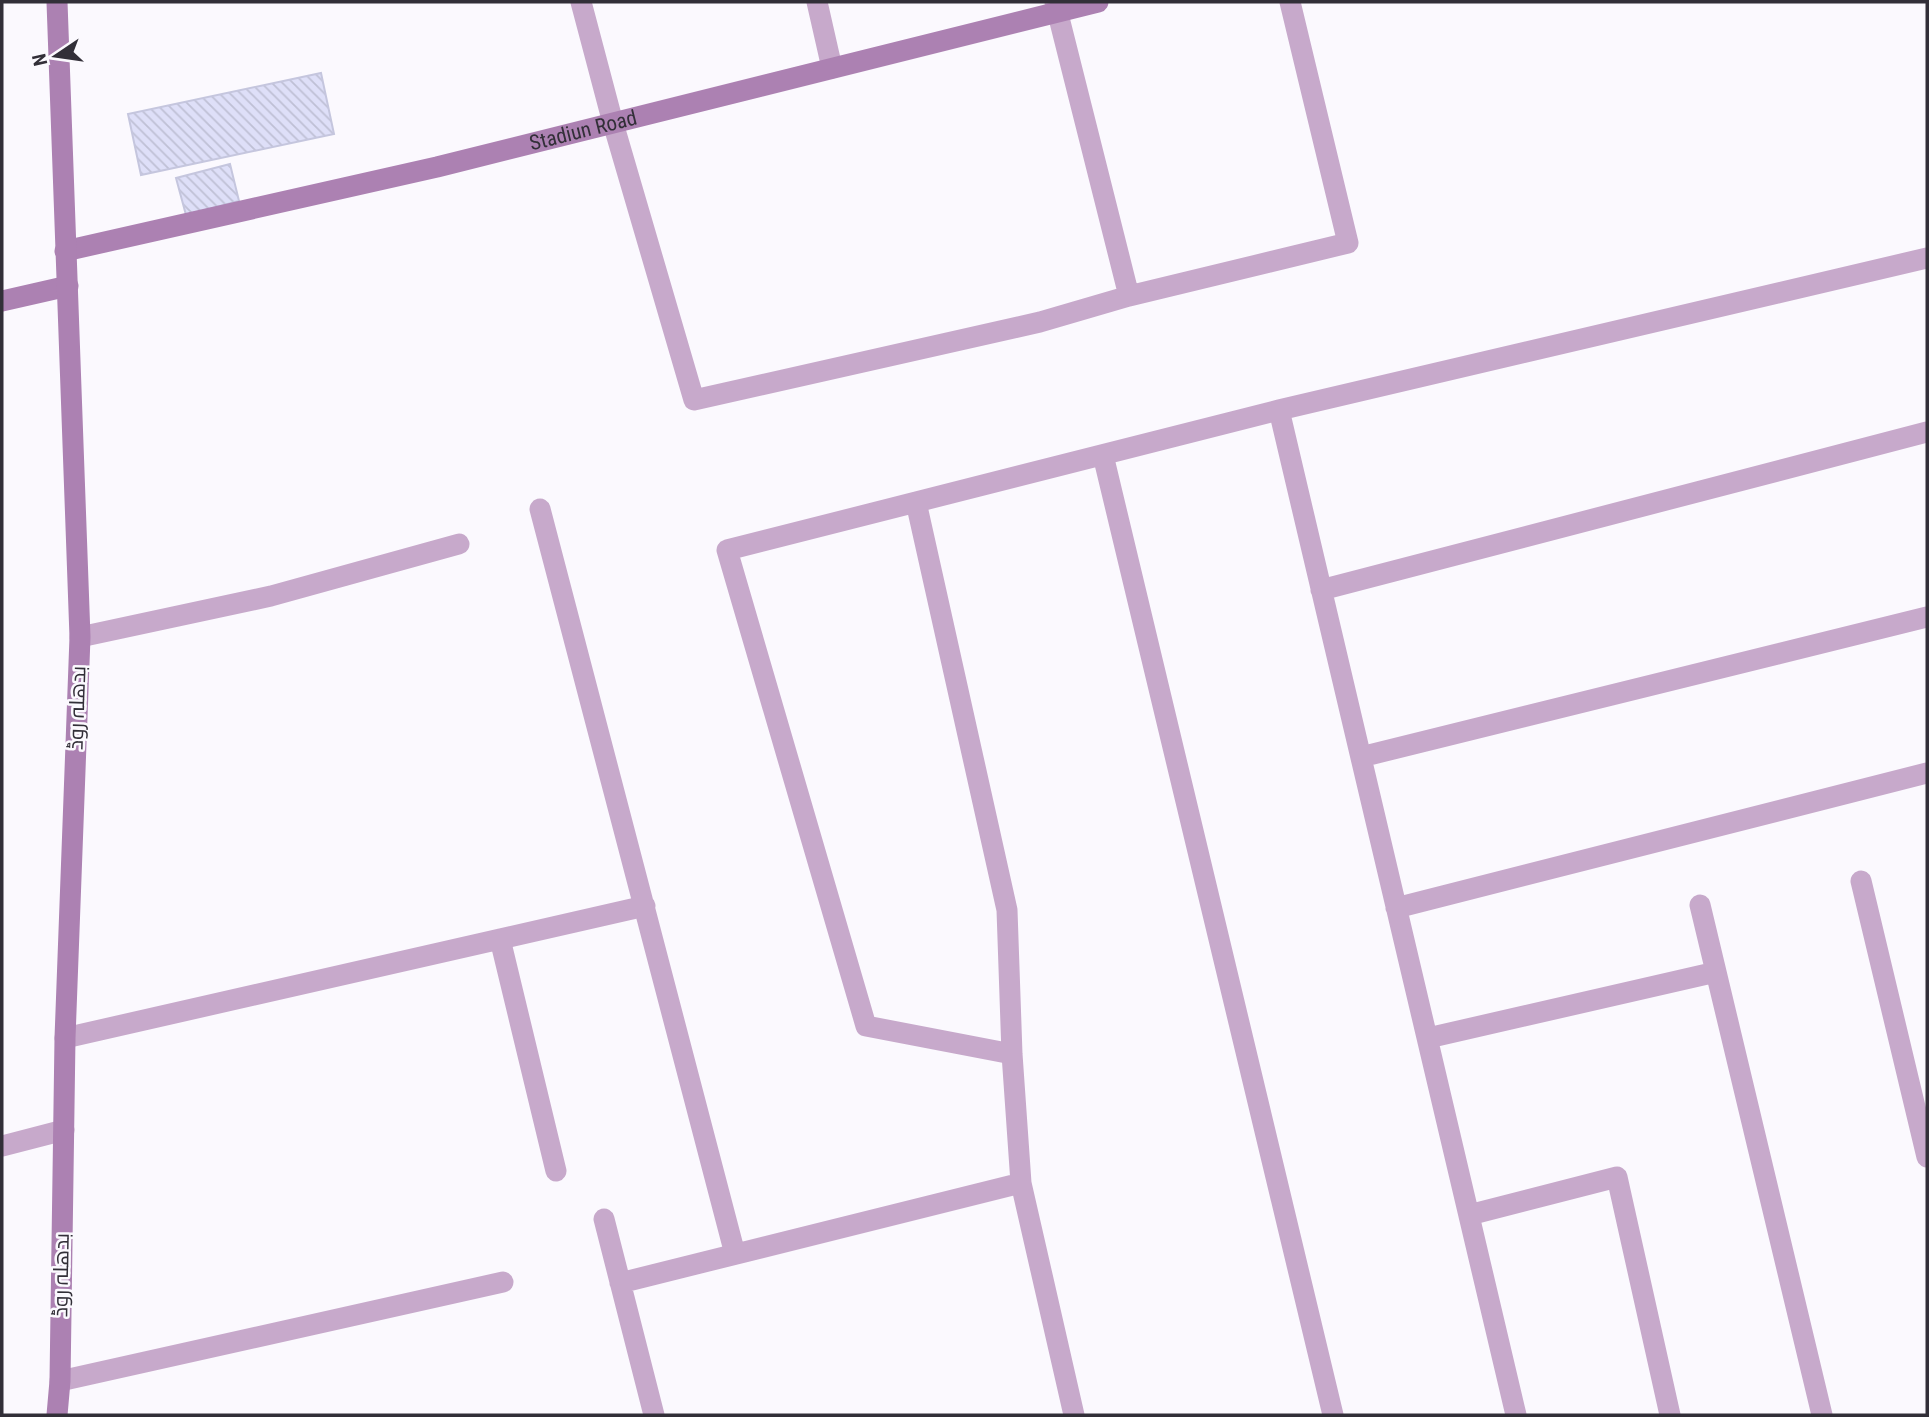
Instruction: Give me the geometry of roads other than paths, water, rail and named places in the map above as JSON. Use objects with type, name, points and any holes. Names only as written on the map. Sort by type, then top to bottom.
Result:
[{"type":"main road","name":"بدھلہ روڈ","points":[[57,2],[80,637],[65,1038],[60,1381],[57,1415]]},
{"type":"main road","name":"Stadiun Road","points":[[65,251],[437,167],[832,68],[1056,7],[1098,2]]},
{"type":"main road","points":[[2,301],[68,286]]},
{"type":"street","points":[[581,2],[613,123],[694,400],[1040,322],[1129,296],[1348,243],[1290,2]]},
{"type":"street","points":[[817,2],[832,68]]},
{"type":"street","points":[[1056,7],[1129,296]]},
{"type":"street","points":[[1012,1054],[866,1026],[727,550],[1279,410],[1927,258]]},
{"type":"street","points":[[1279,410],[1516,1415]]},
{"type":"street","points":[[1321,590],[1927,432]]},
{"type":"street","points":[[1103,455],[1333,1415]]},
{"type":"street","points":[[916,502],[1007,910],[1012,1054],[1021,1182],[1074,1415]]},
{"type":"street","points":[[540,509],[735,1254]]},
{"type":"street","points":[[80,637],[271,596],[458,544]]},
{"type":"street","points":[[1361,757],[1927,617]]},
{"type":"street","points":[[1396,908],[1927,773]]},
{"type":"street","points":[[1861,881],[1927,1157]]},
{"type":"street","points":[[1700,905],[1822,1415]]},
{"type":"street","points":[[65,1038],[645,906]]},
{"type":"street","points":[[500,939],[556,1171]]},
{"type":"street","points":[[1427,1038],[1716,972]]},
{"type":"street","points":[[2,1146],[64,1130]]},
{"type":"street","points":[[1469,1215],[1617,1177],[1670,1415]]},
{"type":"street","points":[[620,1283],[1021,1182]]},
{"type":"street","points":[[604,1219],[654,1415]]},
{"type":"street","points":[[60,1381],[503,1282]]}]
